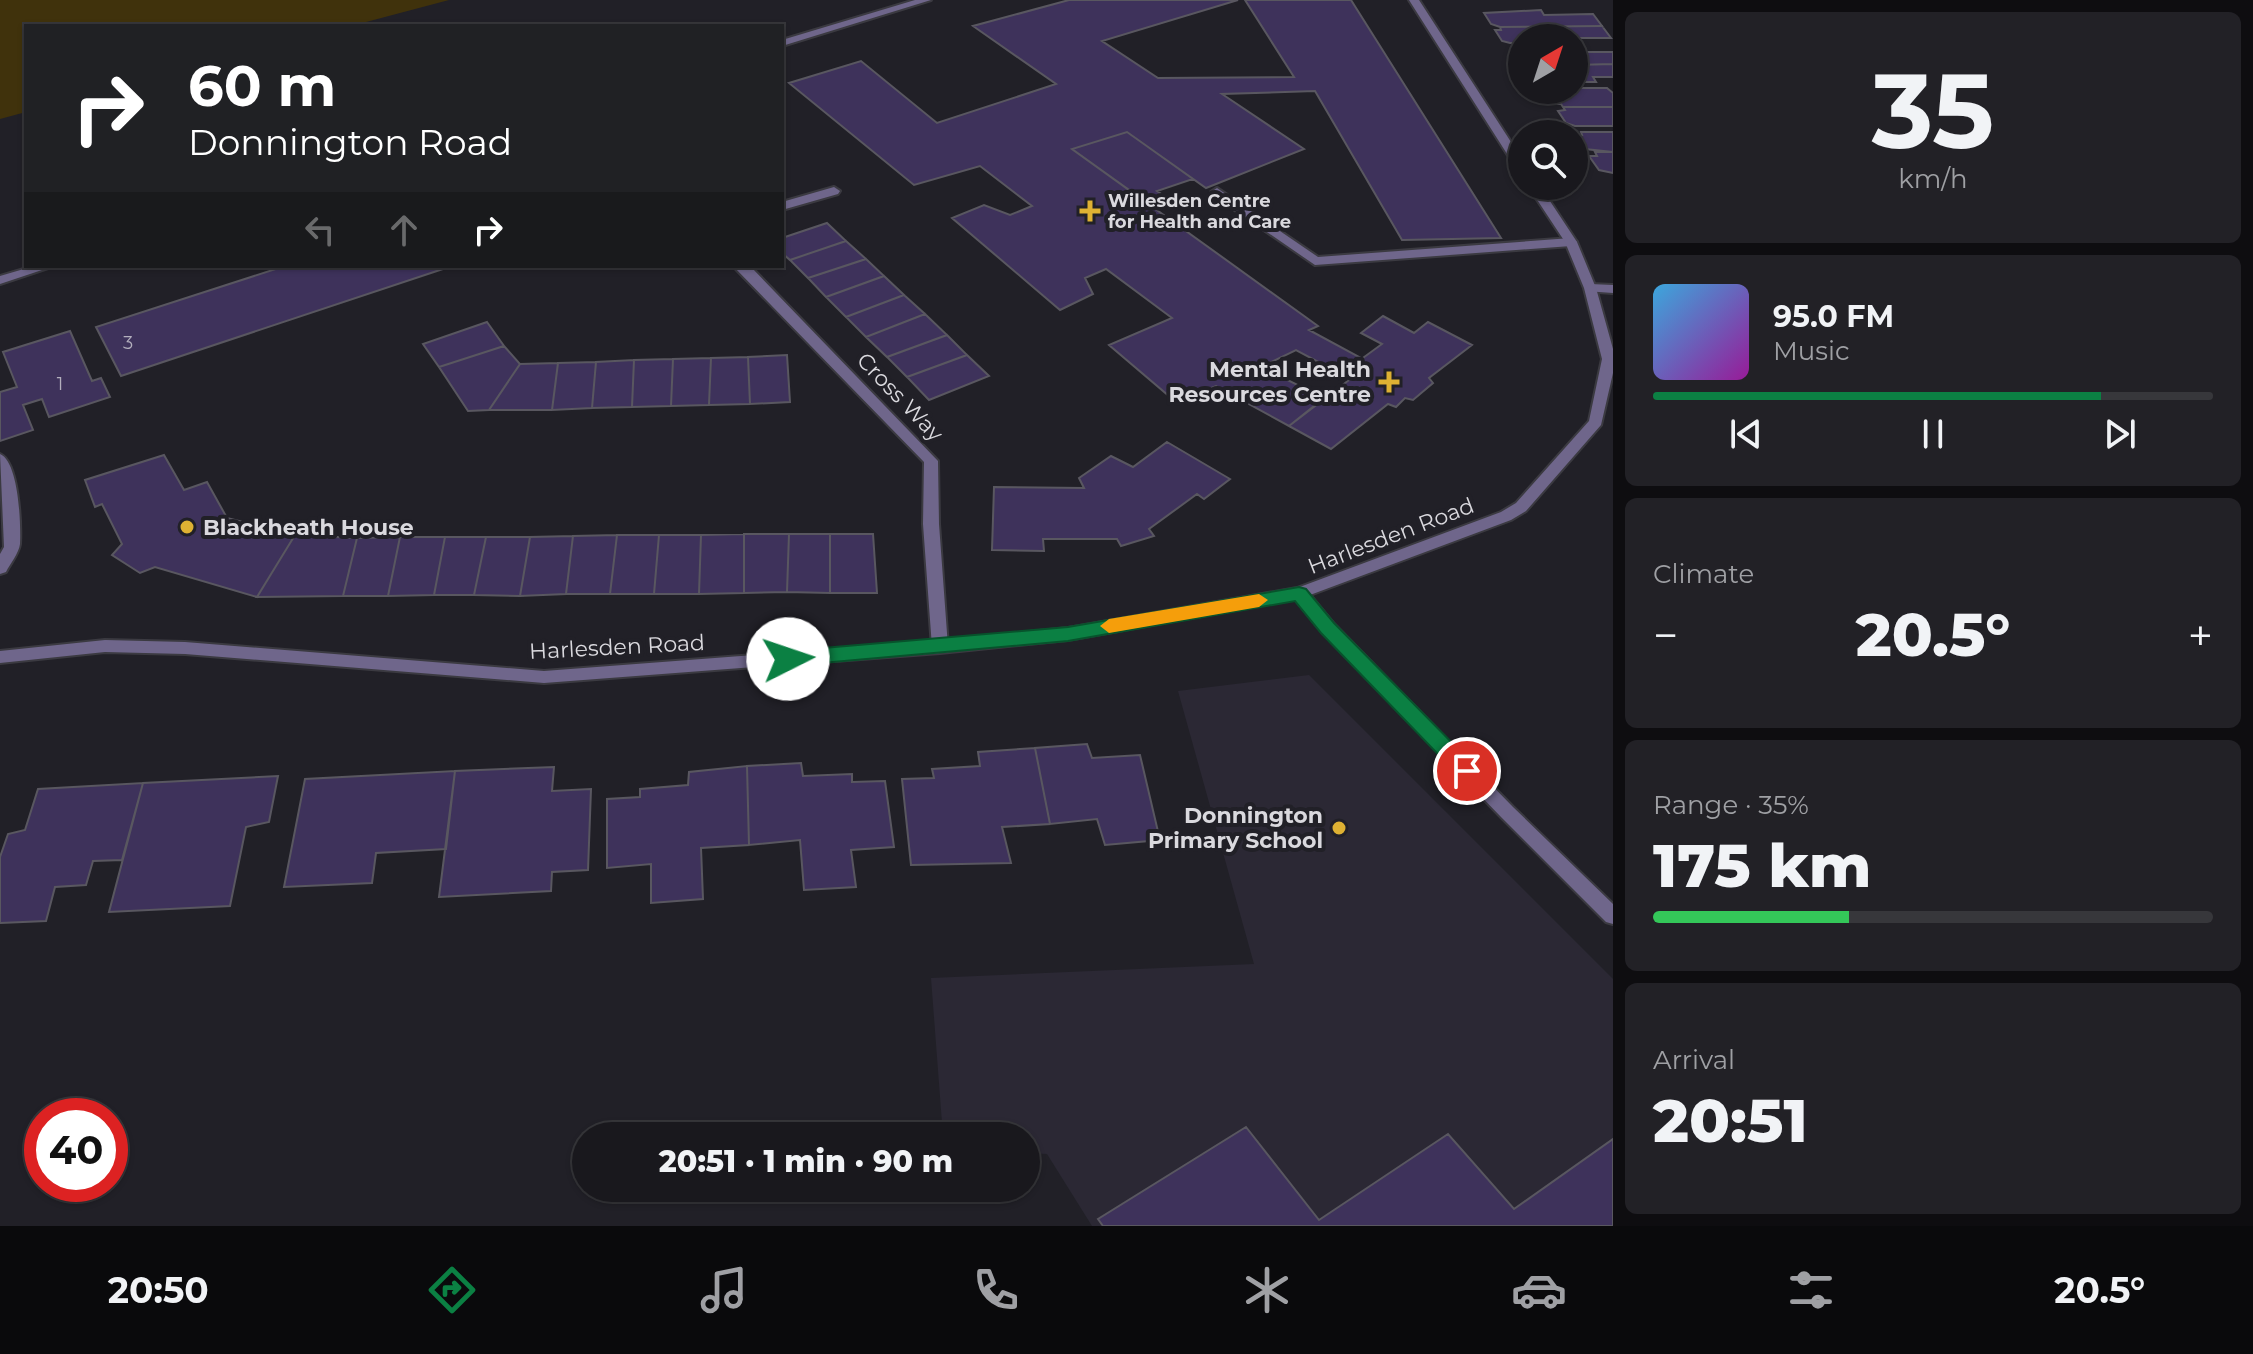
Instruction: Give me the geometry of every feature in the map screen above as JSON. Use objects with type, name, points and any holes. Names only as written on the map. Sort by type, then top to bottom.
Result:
[{"type":"street","points":[[784,42],[926,0]]},
{"type":"street","points":[[1414,0],[1508,147]]},
{"type":"street","points":[[784,205],[834,191]]},
{"type":"street","points":[[1217,192],[1315,261],[1571,242]]},
{"type":"street","name":"Harlesden Road","points":[[0,657],[105,646],[185,648],[544,677],[940,647],[1068,634],[1299,593],[1506,516],[1521,507],[1596,422],[1609,359],[1590,288],[1571,242],[1543,200]]},
{"type":"street","points":[[0,280],[41,268]]},
{"type":"street","name":"Cross Way","points":[[742,268],[931,461],[931,524],[940,647]]},
{"type":"street","points":[[1590,288],[1613,289]]},
{"type":"street","points":[[0,459],[10,489],[12,547],[0,568]]},
{"type":"street","points":[[1299,593],[1328,628],[1613,916]]},
{"type":"shaded area","points":[[0,0],[449,0],[359,24],[24,24],[24,113],[0,119]]},
{"type":"shaded area","name":"Donnington Primary School","points":[[1309,675],[1613,979],[1613,1226],[1092,1226],[1047,1154],[1040,1154],[1040,1122],[942,1122],[931,978],[1254,964],[1178,691]]},
{"type":"building","name":"Willesden Centre for Health and Care","points":[[1069,0],[1238,0],[1102,41],[1158,78],[1294,77],[1245,0],[1351,0],[1501,238],[1402,240],[1315,91],[1222,94],[1304,149],[1206,188],[1127,132],[1072,149],[1318,326],[1309,330],[1363,359],[1341,374],[1296,350],[1261,367],[1324,398],[1289,426],[1216,386],[1176,402],[1109,345],[1172,318],[1106,269],[1085,278],[1093,294],[1060,310],[952,218],[984,205],[1010,215],[1032,206],[980,166],[914,185],[789,83],[861,61],[937,123],[1056,84],[973,26]]},
{"type":"building","points":[[1541,10],[1544,15],[1593,14],[1602,26],[1508,24],[1508,27],[1500,27],[1491,24],[1484,13]]},
{"type":"building","points":[[1588,26],[1602,26],[1611,38],[1588,38]]},
{"type":"building","points":[[1500,27],[1508,27],[1508,42],[1502,41],[1495,30],[1501,30]]},
{"type":"building","points":[[1588,52],[1613,52],[1613,64],[1588,65]]},
{"type":"building","points":[[1613,64],[1613,77],[1593,77],[1596,82],[1588,82],[1588,65]]},
{"type":"building","points":[[1588,88],[1607,88],[1613,93],[1613,107],[1563,107],[1561,104],[1588,104]]},
{"type":"building","points":[[1563,107],[1613,107],[1613,126],[1588,126],[1588,120],[1564,120],[1558,111],[1565,110]]},
{"type":"building","points":[[1127,132],[1193,179],[1157,191],[1170,200],[1153,207],[1072,149]]},
{"type":"building","points":[[1588,132],[1613,132],[1613,152],[1588,149]]},
{"type":"building","points":[[1595,152],[1613,152],[1613,173],[1599,170],[1589,156],[1597,156]]},
{"type":"building","points":[[827,223],[846,241],[790,260],[784,255],[784,237]]},
{"type":"building","points":[[846,241],[866,259],[808,278],[790,260]]},
{"type":"building","points":[[866,259],[884,276],[826,297],[808,278]]},
{"type":"building","points":[[279,268],[446,268],[121,376],[96,327]]},
{"type":"building","points":[[884,276],[904,295],[846,317],[826,297]]},
{"type":"building","points":[[904,295],[925,314],[866,337],[846,317]]},
{"type":"building","points":[[925,314],[947,335],[887,357],[866,337]]},
{"type":"building","name":"Mental Health Resources Centre","points":[[1383,316],[1414,333],[1428,322],[1472,345],[1429,378],[1433,383],[1413,400],[1405,398],[1396,407],[1388,404],[1331,449],[1289,426],[1349,380],[1341,374],[1382,344],[1361,333]]},
{"type":"building","points":[[487,322],[504,346],[439,367],[423,344]]},
{"type":"building","points":[[70,331],[92,381],[101,378],[110,397],[49,417],[42,399],[23,405],[33,430],[0,441],[0,392],[17,387],[3,352]]},
{"type":"building","points":[[947,335],[967,355],[907,377],[887,357]]},
{"type":"building","points":[[504,346],[520,364],[489,410],[468,411],[439,367]]},
{"type":"building","points":[[787,355],[790,402],[750,404],[748,357]]},
{"type":"building","points":[[967,355],[989,376],[929,400],[907,377]]},
{"type":"building","points":[[748,357],[750,404],[709,405],[711,358]]},
{"type":"building","points":[[711,358],[709,405],[671,406],[673,359]]},
{"type":"building","points":[[673,359],[671,406],[632,407],[634,360]]},
{"type":"building","points":[[634,360],[632,407],[592,408],[596,362]]},
{"type":"building","points":[[596,362],[592,408],[552,410],[558,363]]},
{"type":"building","points":[[558,363],[552,410],[489,410],[520,364]]},
{"type":"building","points":[[1167,442],[1230,479],[1204,499],[1197,494],[1149,529],[1154,536],[1121,546],[1117,539],[1043,539],[1044,551],[992,550],[994,487],[1084,488],[1079,478],[1111,456],[1133,467]]},
{"type":"building","name":"Blackheath House","points":[[164,455],[184,490],[207,482],[227,518],[295,535],[257,597],[155,567],[140,573],[112,555],[122,544],[102,504],[95,507],[85,480]]},
{"type":"building","points":[[744,534],[789,534],[787,592],[744,593]]},
{"type":"building","points":[[744,534],[744,593],[699,594],[701,535]]},
{"type":"building","points":[[789,534],[830,534],[830,593],[787,592]]},
{"type":"building","points":[[830,534],[873,534],[877,593],[830,593]]},
{"type":"building","points":[[295,535],[357,538],[343,596],[257,597]]},
{"type":"building","points":[[617,535],[659,535],[654,594],[610,594]]},
{"type":"building","points":[[617,535],[610,594],[566,594],[573,536]]},
{"type":"building","points":[[659,535],[701,535],[699,594],[654,594]]},
{"type":"building","points":[[573,536],[566,594],[520,596],[530,537]]},
{"type":"building","points":[[400,537],[445,537],[434,595],[388,596]]},
{"type":"building","points":[[400,537],[388,596],[343,596],[357,538]]},
{"type":"building","points":[[445,537],[486,537],[474,595],[434,595]]},
{"type":"building","points":[[486,537],[530,537],[520,596],[474,595]]},
{"type":"building","points":[[1087,744],[1092,758],[1140,755],[1160,840],[1105,845],[1097,819],[1050,824],[1035,748]]},
{"type":"building","points":[[1035,748],[1050,824],[1002,827],[1011,863],[911,865],[902,779],[934,778],[932,769],[980,766],[978,752]]},
{"type":"building","points":[[801,763],[803,776],[852,774],[852,782],[885,781],[894,847],[851,850],[856,887],[804,890],[800,840],[749,845],[747,766]]},
{"type":"building","points":[[747,766],[749,845],[701,848],[703,899],[651,903],[651,864],[607,868],[607,799],[640,797],[640,789],[688,785],[689,772]]},
{"type":"building","points":[[554,767],[552,791],[591,789],[588,870],[552,872],[551,891],[439,897],[455,771]]},
{"type":"building","points":[[455,771],[446,849],[376,853],[372,883],[284,887],[305,779]]},
{"type":"building","points":[[278,776],[269,822],[246,827],[230,906],[109,912],[143,783]]},
{"type":"building","points":[[143,783],[122,860],[93,861],[86,885],[55,887],[46,921],[0,923],[0,857],[8,834],[25,830],[38,789]]},
{"type":"building","points":[[1246,1127],[1319,1220],[1448,1134],[1514,1209],[1613,1139],[1613,1226],[1103,1226],[1098,1219]]},
{"type":"slow traffic","points":[[1109,626],[1259,600]]},
{"type":"place","name":"Willesden Centre for Health and Care","points":[[1090,211]]},
{"type":"place","name":"Mental Health Resources Centre","points":[[1389,382]]},
{"type":"place","name":"Blackheath House","points":[[187,527]]},
{"type":"place","name":"Donnington Primary School","points":[[1339,828]]},
{"type":"route","points":[[788,659],[1068,634],[1299,593],[1328,628],[1467,771]]}]
